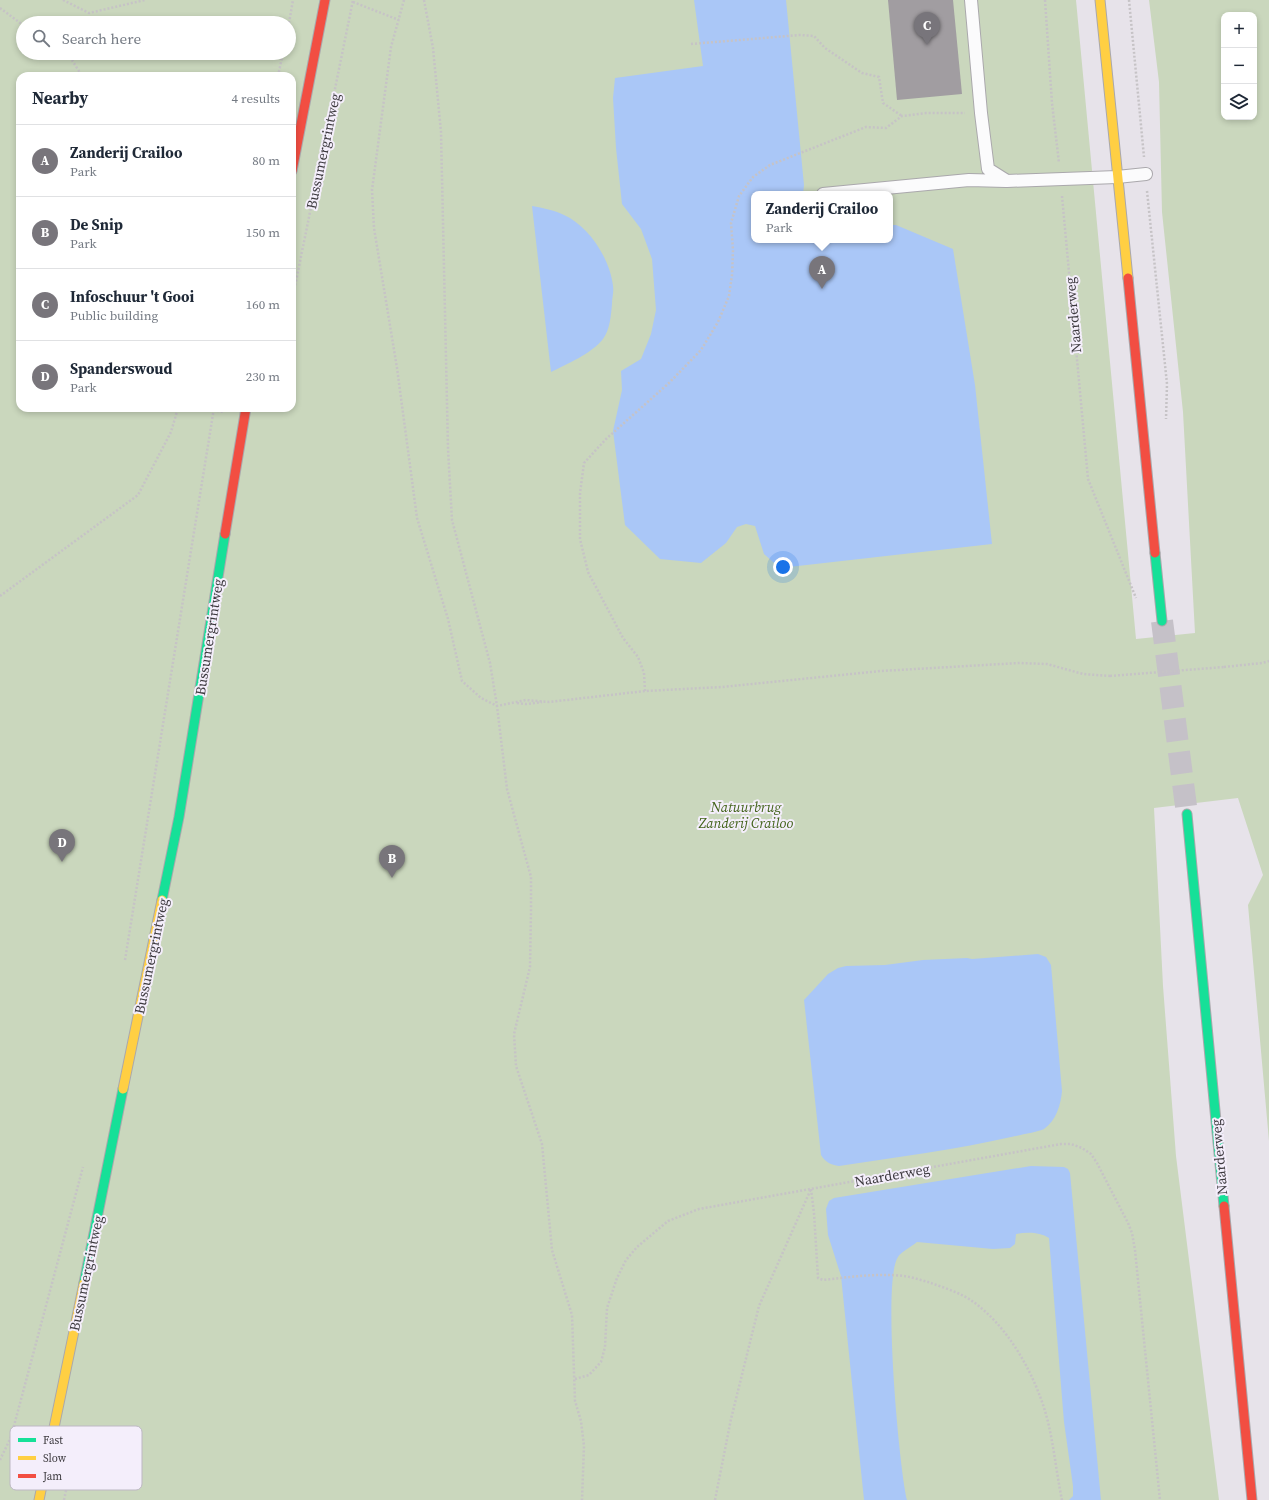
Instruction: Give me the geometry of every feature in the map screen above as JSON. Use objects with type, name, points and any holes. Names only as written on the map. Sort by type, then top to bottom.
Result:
[{"type":"main road","name":"Bussumergrintweg","points":[[296,149],[325,0]]},
{"type":"main road","points":[[1100,0],[1162,621]]},
{"type":"main road","name":"Bussumergrintweg","points":[[55,1426],[179,817],[245,412]]},
{"type":"main road","name":"Naarderweg","points":[[1187,814],[1252,1500]]},
{"type":"main road","name":"Bussumergrintweg","points":[[40,1500],[42,1490]]},
{"type":"lane","points":[[971,0],[981,113],[988,169],[1007,181]]},
{"type":"lane","points":[[854,191],[970,180],[1007,181],[1117,178],[1146,174]]},
{"type":"path","points":[[62,0],[89,13],[145,0]]},
{"type":"path","points":[[290,16],[293,0]]},
{"type":"path","points":[[404,0],[391,47],[372,190],[374,228],[397,368],[417,518],[448,619],[462,681],[481,698],[497,706],[526,700],[549,702],[645,691],[722,687],[881,671],[1019,663],[1046,664],[1083,674],[1110,676],[1262,664],[1269,661]]},
{"type":"path","points":[[424,0],[433,48],[441,132],[448,449],[452,520],[490,663],[507,788],[531,877],[532,911],[530,967],[514,1034],[516,1066],[542,1144],[552,1250],[572,1315],[575,1401],[581,1421],[584,1446],[582,1500]]},
{"type":"path","name":"Naarderweg","points":[[1045,0],[1052,103],[1088,479],[1137,599]]},
{"type":"path","points":[[1130,0],[1138,99],[1167,384],[1166,420]]},
{"type":"path","points":[[353,1],[399,20]]},
{"type":"path","name":"Bussumergrintweg","points":[[296,281],[353,1]]},
{"type":"path","points":[[0,8],[16,20]]},
{"type":"path","points":[[691,44],[800,35],[814,36],[825,48],[862,73],[879,77],[883,103],[902,116]]},
{"type":"path","points":[[72,60],[80,72]]},
{"type":"path","points":[[279,72],[281,60]]},
{"type":"path","points":[[645,691],[644,673],[638,657],[623,638],[588,572],[580,539],[580,492],[584,463],[606,439],[669,383],[702,350],[718,322],[729,296],[733,250],[731,223],[738,196],[753,177],[770,165],[866,127],[886,128],[902,116],[926,113],[981,113]]},
{"type":"path","points":[[0,596],[138,495],[171,432],[177,412]]},
{"type":"path","name":"Bussumergrintweg","points":[[124,965],[213,412]]},
{"type":"path","name":"Naarderweg","points":[[575,1379],[589,1375],[601,1362],[605,1347],[607,1308],[616,1278],[626,1260],[637,1247],[668,1221],[699,1209],[1061,1144],[1071,1144],[1082,1148],[1091,1154],[1132,1233],[1135,1250],[1160,1500]]},
{"type":"path","name":"Bussumergrintweg","points":[[14,1426],[83,1165]]},
{"type":"path","points":[[811,1189],[818,1278],[823,1280],[875,1274],[906,1276],[942,1287],[972,1301],[994,1320],[1021,1354],[1041,1399],[1052,1438],[1055,1469],[1062,1500]]},
{"type":"path","points":[[715,1500],[731,1419],[759,1306],[811,1189]]},
{"type":"path","name":"Bussumergrintweg","points":[[0,1460],[10,1439]]},
{"type":"green space","name":"Natuurbrug Zanderij Crailoo","points":[[0,0],[1076,0],[1136,639],[1195,633],[1183,412],[1162,212],[1159,82],[1149,0],[1269,0],[1269,1141],[1248,905],[1263,875],[1238,798],[1154,808],[1163,986],[1176,1156],[1219,1500],[0,1500]]},
{"type":"water","points":[[694,0],[786,0],[804,185],[803,191],[751,191],[751,243],[893,243],[893,225],[896,225],[953,249],[975,385],[992,544],[780,568],[764,554],[755,526],[746,524],[737,527],[726,543],[701,563],[660,559],[625,525],[613,431],[622,390],[621,371],[641,359],[651,334],[656,310],[652,259],[641,229],[622,204],[616,148],[613,98],[615,78],[703,66]]},
{"type":"water","points":[[532,206],[560,213],[582,227],[597,244],[603,255],[608,265],[613,286],[610,322],[603,339],[585,354],[551,372]]},
{"type":"water","points":[[1038,954],[1046,957],[1051,965],[1062,1091],[1055,1117],[1048,1126],[1037,1131],[947,1150],[839,1166],[824,1160],[821,1155],[804,1000],[828,974],[838,968],[846,966],[885,965],[923,960],[972,959]]},
{"type":"water","points":[[1031,1166],[1064,1167],[1068,1169],[1070,1173],[1101,1500],[1069,1500],[1073,1496],[1073,1486],[1064,1422],[1049,1238],[1038,1234],[1029,1233],[1016,1234],[1015,1244],[1010,1248],[993,1249],[917,1242],[899,1255],[893,1273],[892,1335],[896,1414],[907,1500],[864,1500],[841,1276],[828,1235],[826,1209],[829,1201],[834,1198]]},
{"type":"building","points":[[888,0],[953,0],[962,94],[897,100]]},
{"type":"tunnel","points":[[1162,621],[1187,814]]},
{"type":"traffic: fast","points":[[162,900],[179,817],[225,534]]},
{"type":"traffic: fast","points":[[1155,553],[1162,621]]},
{"type":"traffic: fast","points":[[1187,814],[1224,1206]]},
{"type":"traffic: fast","points":[[84,1283],[123,1089]]},
{"type":"traffic: slow","points":[[1100,0],[1128,278]]},
{"type":"traffic: slow","points":[[123,1089],[162,900]]},
{"type":"traffic: slow","points":[[54,1426],[84,1283]]},
{"type":"traffic: slow","points":[[39,1500],[41,1490]]},
{"type":"traffic: jam","points":[[296,150],[325,0]]},
{"type":"traffic: jam","points":[[1128,278],[1155,553]]},
{"type":"traffic: jam","points":[[225,534],[245,412]]},
{"type":"traffic: jam","points":[[1224,1206],[1252,1500]]},
{"type":"place","name":"Infoschuur 't Gooi","points":[[927,45]]},
{"type":"place","name":"Zanderij Crailoo","points":[[822,289]]},
{"type":"place","name":"Spanderswoud","points":[[62,862]]},
{"type":"place","name":"De Snip","points":[[392,878]]}]
